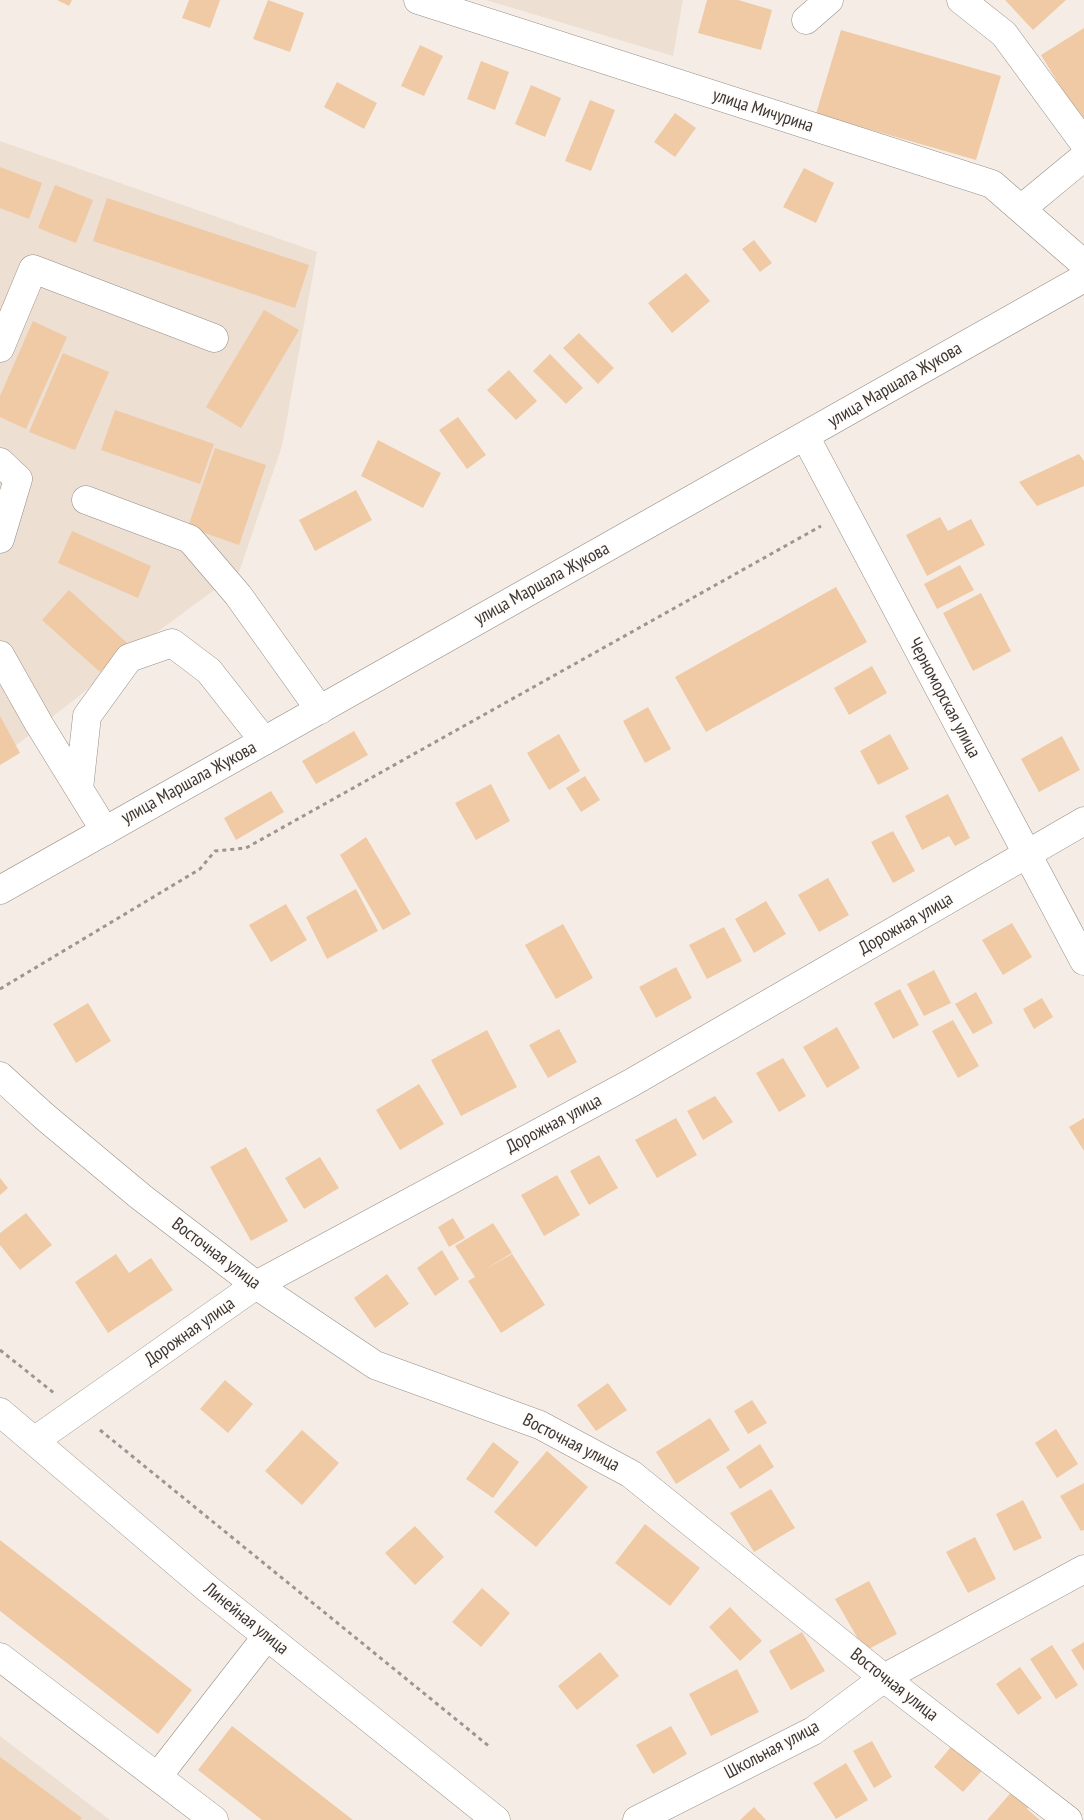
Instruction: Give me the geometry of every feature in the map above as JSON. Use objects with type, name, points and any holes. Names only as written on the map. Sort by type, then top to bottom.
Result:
[{"type":"street","name":"улица Мичурина","points":[[418,0],[992,184],[1084,264]]},
{"type":"street","points":[[806,20],[829,0]]},
{"type":"street","points":[[961,0],[1004,34],[1084,143]]},
{"type":"street","points":[[1021,209],[1084,156]]},
{"type":"street","points":[[0,348],[33,269],[214,338]]},
{"type":"street","name":"улица Маршала Жукова","points":[[0,890],[1084,278]]},
{"type":"street","name":"Черноморская улица","points":[[805,436],[1084,960]]},
{"type":"street","points":[[0,462],[18,479],[0,539]]},
{"type":"street","points":[[86,500],[190,539],[238,595],[320,710]]},
{"type":"street","points":[[79,789],[87,716],[129,658],[172,643],[209,671],[264,741]]},
{"type":"street","points":[[0,656],[105,831]]},
{"type":"street","name":"Дорожная улица","points":[[34,1441],[256,1285],[631,1083],[1084,821]]},
{"type":"street","name":"Восточная улица","points":[[0,1076],[44,1117],[141,1197],[256,1285],[374,1365],[540,1425],[630,1474],[884,1678],[1068,1820]]},
{"type":"street","name":"Линейная улица","points":[[1,1418],[34,1441],[200,1582],[496,1820]]},
{"type":"street","name":"Школьная улица","points":[[637,1820],[813,1731],[884,1678],[1084,1569]]},
{"type":"street","points":[[158,1776],[267,1636]]},
{"type":"street","points":[[0,1656],[214,1820]]},
{"type":"path","points":[[0,989],[200,870],[215,851],[246,848],[846,512]]},
{"type":"path","points":[[0,1350],[490,1747]]},
{"type":"shaded area","points":[[486,0],[683,0],[673,56]]},
{"type":"shaded area","points":[[0,141],[317,252],[282,446],[239,572],[149,638],[0,758]]},
{"type":"shaded area","points":[[0,1736],[110,1820],[0,1820]]},
{"type":"building","points":[[57,0],[72,0],[69,6]]},
{"type":"building","points":[[189,0],[220,0],[210,28],[182,18]]},
{"type":"building","points":[[268,0],[304,13],[290,52],[253,39]]},
{"type":"building","points":[[707,0],[738,0],[772,10],[761,50],[698,33]]},
{"type":"building","points":[[1005,0],[1066,0],[1033,30]]},
{"type":"building","points":[[1084,28],[1084,125],[1041,55]]},
{"type":"building","points":[[841,30],[1001,76],[976,160],[816,114]]},
{"type":"building","points":[[420,45],[443,56],[424,96],[401,86]]},
{"type":"building","points":[[481,61],[509,72],[495,110],[467,99]]},
{"type":"building","points":[[337,82],[377,103],[364,129],[324,107]]},
{"type":"building","points":[[531,85],[561,98],[545,137],[515,124]]},
{"type":"building","points":[[590,100],[615,110],[591,171],[565,161]]},
{"type":"building","points":[[675,113],[696,128],[675,157],[654,142]]},
{"type":"building","points":[[0,167],[42,183],[29,219],[0,208]]},
{"type":"building","points":[[804,168],[834,183],[816,223],[783,207]]},
{"type":"building","points":[[55,185],[93,200],[76,243],[38,228]]},
{"type":"building","points":[[107,198],[309,265],[295,308],[93,241]]},
{"type":"building","points":[[754,240],[772,263],[760,272],[742,249]]},
{"type":"building","points":[[686,273],[710,301],[672,333],[648,303]]},
{"type":"building","points":[[264,310],[299,330],[241,428],[206,407]]},
{"type":"building","points":[[33,321],[67,337],[26,429],[0,417],[0,396]]},
{"type":"building","points":[[579,333],[614,368],[598,384],[563,348]]},
{"type":"building","points":[[63,353],[109,372],[75,450],[29,432]]},
{"type":"building","points":[[550,354],[583,388],[566,404],[533,371]]},
{"type":"building","points":[[509,370],[537,401],[516,420],[487,390]]},
{"type":"building","points":[[115,410],[214,444],[200,484],[101,450]]},
{"type":"building","points":[[458,417],[486,455],[467,469],[439,430]]},
{"type":"building","points":[[378,440],[441,473],[423,508],[361,476]]},
{"type":"building","points":[[215,448],[266,465],[239,545],[188,527]]},
{"type":"building","points":[[1079,454],[1084,461],[1084,486],[1037,506],[1019,482]]},
{"type":"building","points":[[356,490],[372,520],[315,551],[299,520]]},
{"type":"building","points":[[940,517],[948,531],[971,519],[985,545],[927,576],[906,535]]},
{"type":"building","points":[[72,531],[151,566],[138,598],[58,563]]},
{"type":"building","points":[[960,565],[974,590],[937,609],[924,584]]},
{"type":"building","points":[[836,587],[867,642],[706,732],[675,677]]},
{"type":"building","points":[[69,590],[127,643],[100,672],[42,620]]},
{"type":"building","points":[[981,593],[1011,651],[973,671],[943,613]]},
{"type":"building","points":[[872,666],[887,693],[849,715],[834,688]]},
{"type":"building","points":[[648,707],[671,749],[645,763],[623,721]]},
{"type":"building","points":[[0,716],[20,753],[0,765]]},
{"type":"building","points":[[354,731],[368,755],[316,784],[302,761]]},
{"type":"building","points":[[559,734],[580,771],[549,790],[527,753]]},
{"type":"building","points":[[890,734],[909,769],[878,785],[860,751]]},
{"type":"building","points":[[1062,736],[1080,770],[1039,792],[1021,759]]},
{"type":"building","points":[[585,776],[600,800],[581,812],[566,788]]},
{"type":"building","points":[[491,784],[510,821],[476,840],[455,803]]},
{"type":"building","points":[[271,791],[284,812],[236,840],[224,818]]},
{"type":"building","points":[[948,794],[970,838],[955,846],[949,836],[922,850],[905,816]]},
{"type":"building","points":[[893,831],[915,871],[893,883],[871,842]]},
{"type":"building","points":[[366,837],[411,914],[383,930],[340,855]]},
{"type":"building","points":[[828,878],[849,915],[819,932],[798,895]]},
{"type":"building","points":[[356,889],[378,931],[327,959],[306,917]]},
{"type":"building","points":[[766,901],[786,934],[754,953],[735,919]]},
{"type":"building","points":[[286,904],[307,940],[271,962],[249,925]]},
{"type":"building","points":[[1012,923],[1032,957],[1003,975],[982,940]]},
{"type":"building","points":[[563,924],[593,978],[556,999],[525,945]]},
{"type":"building","points":[[724,927],[742,961],[707,979],[689,945]]},
{"type":"building","points":[[676,967],[692,998],[656,1018],[639,987]]},
{"type":"building","points":[[934,970],[951,1003],[924,1016],[907,984]]},
{"type":"building","points":[[900,989],[919,1025],[893,1039],[874,1003]]},
{"type":"building","points":[[976,992],[993,1023],[973,1034],[955,1004]]},
{"type":"building","points":[[1042,998],[1053,1017],[1034,1029],[1023,1009]]},
{"type":"building","points":[[88,1003],[111,1041],[76,1063],[53,1024]]},
{"type":"building","points":[[953,1020],[979,1066],[958,1078],[932,1031]]},
{"type":"building","points":[[837,1027],[860,1068],[827,1088],[803,1047]]},
{"type":"building","points":[[559,1029],[577,1062],[548,1078],[529,1045]]},
{"type":"building","points":[[487,1030],[517,1087],[461,1116],[431,1060]]},
{"type":"building","points":[[783,1058],[806,1096],[779,1112],[756,1073]]},
{"type":"building","points":[[419,1084],[444,1124],[400,1150],[376,1110]]},
{"type":"building","points":[[715,1096],[733,1122],[703,1140],[687,1111]]},
{"type":"building","points":[[676,1118],[697,1155],[657,1178],[635,1140]]},
{"type":"building","points":[[1084,1118],[1084,1151],[1069,1127]]},
{"type":"building","points":[[246,1147],[288,1221],[251,1241],[210,1167]]},
{"type":"building","points":[[599,1155],[618,1188],[589,1205],[570,1171]]},
{"type":"building","points":[[320,1157],[339,1188],[304,1209],[285,1178]]},
{"type":"building","points":[[557,1175],[580,1215],[544,1236],[521,1195]]},
{"type":"building","points":[[0,1178],[8,1188],[0,1195]]},
{"type":"building","points":[[26,1213],[52,1245],[20,1270],[0,1245],[0,1233]]},
{"type":"building","points":[[453,1218],[465,1238],[449,1247],[438,1227]]},
{"type":"building","points":[[493,1223],[512,1253],[484,1270],[512,1254],[545,1305],[501,1333],[468,1281],[475,1277],[455,1246]]},
{"type":"building","points":[[442,1250],[459,1279],[435,1296],[417,1268]]},
{"type":"building","points":[[116,1254],[129,1273],[151,1258],[173,1290],[108,1333],[75,1282]]},
{"type":"building","points":[[387,1274],[409,1304],[375,1328],[354,1298]]},
{"type":"building","points":[[225,1380],[253,1404],[228,1433],[200,1409]]},
{"type":"building","points":[[608,1383],[627,1410],[596,1431],[577,1405]]},
{"type":"building","points":[[752,1400],[767,1423],[748,1434],[734,1411]]},
{"type":"building","points":[[710,1418],[730,1450],[676,1484],[656,1452]]},
{"type":"building","points":[[1056,1429],[1078,1464],[1057,1478],[1035,1443]]},
{"type":"building","points":[[302,1430],[339,1463],[302,1505],[265,1471]]},
{"type":"building","points":[[493,1442],[519,1462],[493,1498],[466,1479]]},
{"type":"building","points":[[760,1444],[774,1467],[740,1489],[726,1467]]},
{"type":"building","points":[[547,1451],[588,1487],[536,1547],[494,1512]]},
{"type":"building","points":[[1084,1483],[1084,1530],[1081,1531],[1060,1496]]},
{"type":"building","points":[[771,1489],[795,1528],[754,1552],[730,1513]]},
{"type":"building","points":[[1023,1500],[1042,1538],[1014,1551],[996,1514]]},
{"type":"building","points":[[645,1524],[700,1568],[670,1606],[615,1563]]},
{"type":"building","points":[[415,1526],[444,1557],[415,1585],[385,1553]]},
{"type":"building","points":[[975,1537],[996,1579],[968,1593],[946,1552]]},
{"type":"building","points":[[0,1540],[192,1690],[158,1734],[0,1611]]},
{"type":"building","points":[[869,1581],[897,1634],[865,1651],[835,1599]]},
{"type":"building","points":[[482,1588],[510,1613],[481,1647],[452,1622]]},
{"type":"building","points":[[730,1607],[762,1641],[740,1661],[709,1627]]},
{"type":"building","points":[[802,1632],[825,1671],[791,1690],[769,1651]]},
{"type":"building","points":[[1084,1642],[1084,1671],[1071,1650]]},
{"type":"building","points":[[1052,1645],[1078,1685],[1056,1699],[1030,1659]]},
{"type":"building","points":[[600,1652],[619,1676],[577,1710],[558,1686]]},
{"type":"building","points":[[1020,1667],[1042,1698],[1018,1715],[996,1684]]},
{"type":"building","points":[[737,1669],[759,1712],[711,1736],[689,1694]]},
{"type":"building","points":[[232,1726],[353,1820],[262,1820],[198,1770]]},
{"type":"building","points":[[671,1726],[687,1754],[653,1774],[636,1745]]},
{"type":"building","points":[[872,1741],[892,1777],[874,1788],[853,1751]]},
{"type":"building","points":[[956,1741],[986,1766],[963,1792],[934,1767]]},
{"type":"building","points":[[0,1757],[82,1818],[80,1820],[0,1820]]},
{"type":"building","points":[[846,1763],[868,1800],[836,1819],[813,1783]]},
{"type":"building","points":[[1015,1788],[1032,1803],[1027,1809],[1040,1820],[987,1820]]},
{"type":"building","points":[[754,1807],[766,1820],[740,1820]]}]
